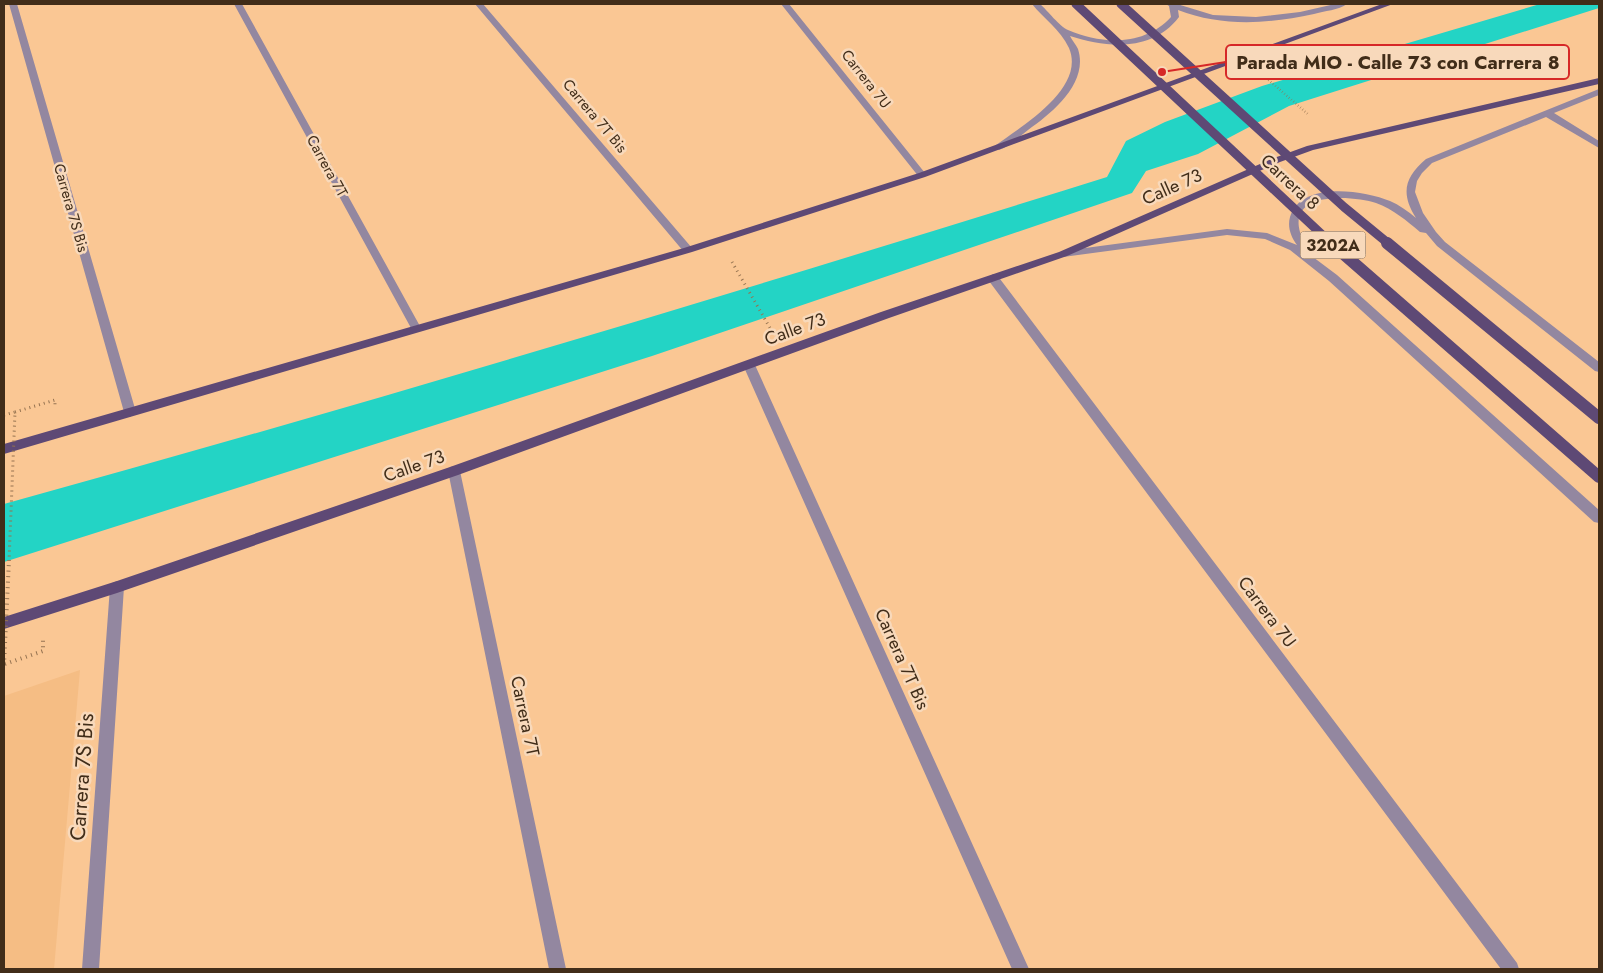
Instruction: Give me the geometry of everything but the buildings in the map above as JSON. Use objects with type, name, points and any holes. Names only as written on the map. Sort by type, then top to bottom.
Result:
[{"type":"main road","name":"Carrera 8","points":[[1076,4],[1309,224],[1599,477]]},
{"type":"main road","name":"Carrera 8","points":[[1121,4],[1344,207],[1599,418]]},
{"type":"main road","points":[[4,449],[688,250],[922,175],[1389,4]]},
{"type":"main road","name":"Calle 73","points":[[4,623],[117,587],[454,470],[1063,254],[1277,160],[1310,148],[1599,81]]},
{"type":"street","name":"Carrera 7S Bis","points":[[13,4],[130,412]]},
{"type":"street","name":"Carrera 7T","points":[[238,4],[416,328]]},
{"type":"street","name":"Carrera 7T Bis","points":[[478,4],[688,250]]},
{"type":"street","name":"Carrera 7U","points":[[785,4],[922,175]]},
{"type":"street","points":[[999,147],[1055,104],[1068,90],[1074,73],[1075,62],[1073,52],[1063,31],[1036,4]]},
{"type":"street","points":[[1063,31],[1085,39],[1134,42],[1154,37],[1168,28],[1175,17],[1171,4]]},
{"type":"street","points":[[1171,4],[1217,16],[1266,20],[1298,16],[1343,4]]},
{"type":"street","points":[[1441,244],[1424,224],[1412,202],[1410,183],[1420,167],[1442,156],[1599,92]]},
{"type":"street","points":[[1547,113],[1599,145]]},
{"type":"street","points":[[1599,368],[1400,210],[1381,202],[1343,194],[1318,198],[1300,207],[1293,217],[1293,228],[1297,241],[1333,278],[1599,518]]},
{"type":"street","points":[[1063,254],[1227,232],[1249,233],[1282,241],[1333,278]]},
{"type":"street","name":"Carrera 7U","points":[[993,278],[1511,969]]},
{"type":"street","name":"Carrera 7T Bis","points":[[748,365],[1021,969]]},
{"type":"street","name":"Carrera 7T","points":[[454,470],[558,969]]},
{"type":"street","name":"Carrera 7S Bis","points":[[90,969],[117,587]]},
{"type":"path","points":[[1264,75],[1309,115]]},
{"type":"path","points":[[738,272],[773,333]]},
{"type":"path","points":[[4,415],[15,412],[5,664],[43,651],[43,638]]},
{"type":"shaded area","points":[[80,670],[54,969],[4,969],[4,696]]},
{"type":"water","points":[[1540,4],[1599,4],[1599,8],[1289,106],[1198,154],[1146,171],[1132,193],[652,356],[4,562],[4,504],[281,426],[557,345],[1107,177],[1126,141],[1165,122],[1262,86]]},
{"type":"place","name":"Parada MIO - Calle 73 con Carrera 8","points":[[1162,72]]}]
